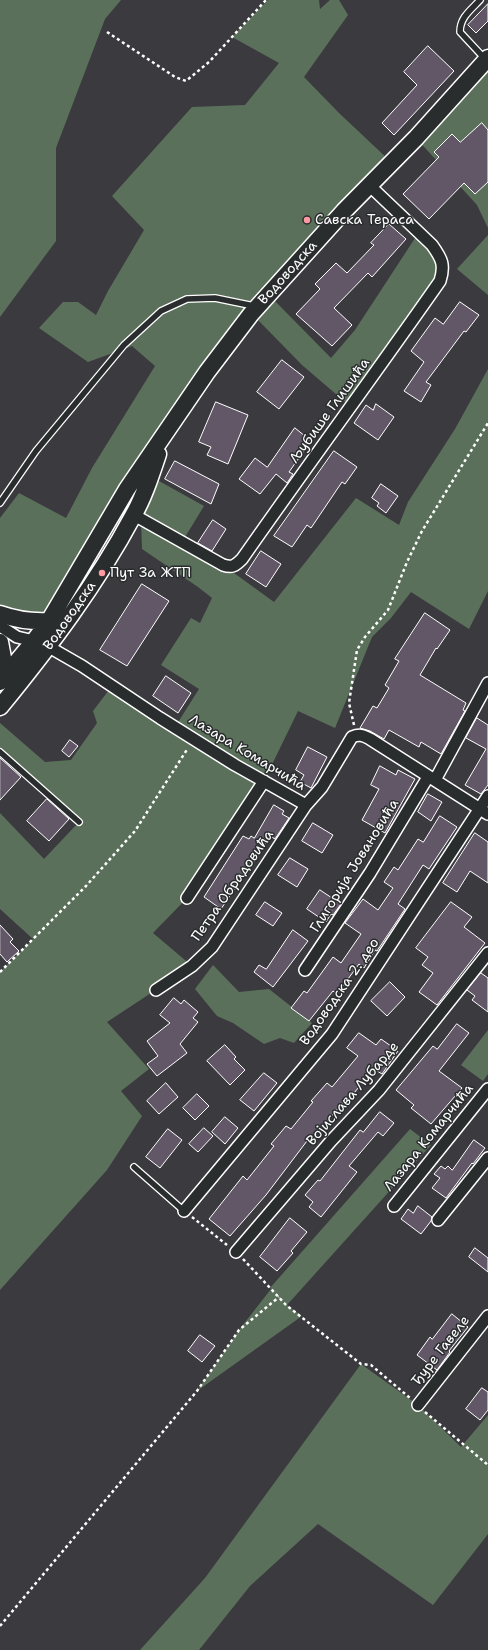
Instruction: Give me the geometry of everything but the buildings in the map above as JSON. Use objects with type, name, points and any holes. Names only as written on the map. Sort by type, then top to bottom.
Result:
[{"type":"main road","name":"Водоводска","points":[[3,678],[41,644],[48,621],[127,489],[207,372],[257,307],[487,59]]},
{"type":"main road","name":"Водоводска","points":[[0,708],[41,644],[97,576],[134,515],[168,430]]},
{"type":"main road","points":[[0,614],[29,622],[48,621]]},
{"type":"main road","points":[[0,642],[3,678]]},
{"type":"street","name":"Љубише Глишића","points":[[134,515],[224,565],[230,567],[235,566],[242,560],[372,379],[440,281],[444,269],[440,256],[432,245],[370,186]]},
{"type":"street","points":[[0,614],[24,628],[41,644]]},
{"type":"street","points":[[0,626],[17,637],[41,644]]},
{"type":"street","name":"Лазара Комарчића","points":[[41,644],[82,666],[194,739],[306,805],[322,787],[352,737],[357,735]]},
{"type":"street","name":"Глигорија Јовановића","points":[[305,970],[432,778],[488,683]]},
{"type":"street","points":[[357,735],[363,735],[370,739],[484,812]]},
{"type":"street","points":[[187,898],[264,781]]},
{"type":"street","name":"Водоводска 2. део","points":[[184,1211],[332,1034],[484,812],[488,796]]},
{"type":"street","name":"Петра Обрадовића","points":[[156,990],[192,966],[212,947],[306,805]]},
{"type":"street","name":"Војислава Лубарде","points":[[236,1252],[331,1141],[378,1090],[488,954]]},
{"type":"street","name":"Лазара Комарчића","points":[[394,1206],[488,1089]]},
{"type":"street","points":[[438,1220],[488,1158]]},
{"type":"street","name":"Ђуре Гавеле","points":[[418,1405],[488,1316]]},
{"type":"lane","points":[[480,0],[464,16],[460,25],[460,32],[487,59]]},
{"type":"lane","points":[[0,503],[36,451],[124,345],[161,311],[187,299],[215,298],[257,307]]},
{"type":"lane","points":[[0,752],[79,822]]},
{"type":"lane","points":[[134,1167],[184,1211]]},
{"type":"path","points":[[107,32],[175,77],[186,81],[209,62],[266,0]]},
{"type":"path","points":[[357,735],[349,704],[357,650],[364,637],[388,610],[407,562],[422,531],[488,423]]},
{"type":"path","points":[[0,972],[86,886],[135,831],[194,739]]},
{"type":"path","points":[[184,1211],[236,1252],[286,1305],[361,1364],[372,1365],[488,1465]]},
{"type":"path","points":[[0,1626],[197,1391],[239,1330],[279,1297]]},
{"type":"green space","points":[[0,0],[121,0],[105,19],[56,148],[56,241],[0,317]]},
{"type":"green space","points":[[268,0],[319,0],[320,9],[330,0],[339,0],[348,15],[304,77],[339,113],[391,162],[251,314],[49,621],[0,615],[0,518],[19,493],[66,518],[92,468],[155,366],[132,346],[88,362],[39,328],[63,302],[78,302],[96,315],[108,291],[144,230],[112,196],[192,107],[245,105],[279,63],[232,37]]},
{"type":"green space","points":[[488,58],[488,228],[477,205],[416,138]]},
{"type":"green space","points":[[419,232],[444,269],[351,407],[302,365],[258,320],[273,299],[331,358],[355,330]]},
{"type":"green space","points":[[488,235],[488,295],[457,269]]},
{"type":"green space","points":[[488,369],[488,591],[469,629],[411,592],[391,618],[372,637],[335,728],[298,711],[264,781],[187,898],[153,933],[192,966],[107,1022],[149,1069],[121,1091],[142,1116],[107,1170],[0,1290],[0,972],[33,939],[0,909],[0,813],[44,859],[79,822],[0,752],[0,723],[45,762],[71,760],[97,723],[93,711],[112,686],[175,727],[199,689],[161,665],[191,618],[200,623],[212,598],[142,549],[141,519],[150,476],[204,506],[182,542],[223,565],[274,602],[356,498],[399,525],[408,502],[455,429]]},
{"type":"green space","points":[[213,965],[239,992],[269,989],[312,1023],[294,1043],[280,1038],[264,1044],[233,1023],[217,1016],[195,989]]},
{"type":"green space","points":[[488,1030],[488,1074],[483,1081],[461,1065]]},
{"type":"green space","points":[[410,1129],[431,1145],[287,1305],[302,1316],[197,1391],[239,1330],[271,1289],[270,1288]]},
{"type":"green space","points":[[361,1364],[418,1405],[461,1447],[488,1415],[488,1534],[433,1605],[318,1524],[250,1586],[199,1650],[140,1650],[205,1578]]},
{"type":"place","name":"Савска Тераса","points":[[307,220]]},
{"type":"place","name":"Пут За ЖТП","points":[[102,573]]}]
